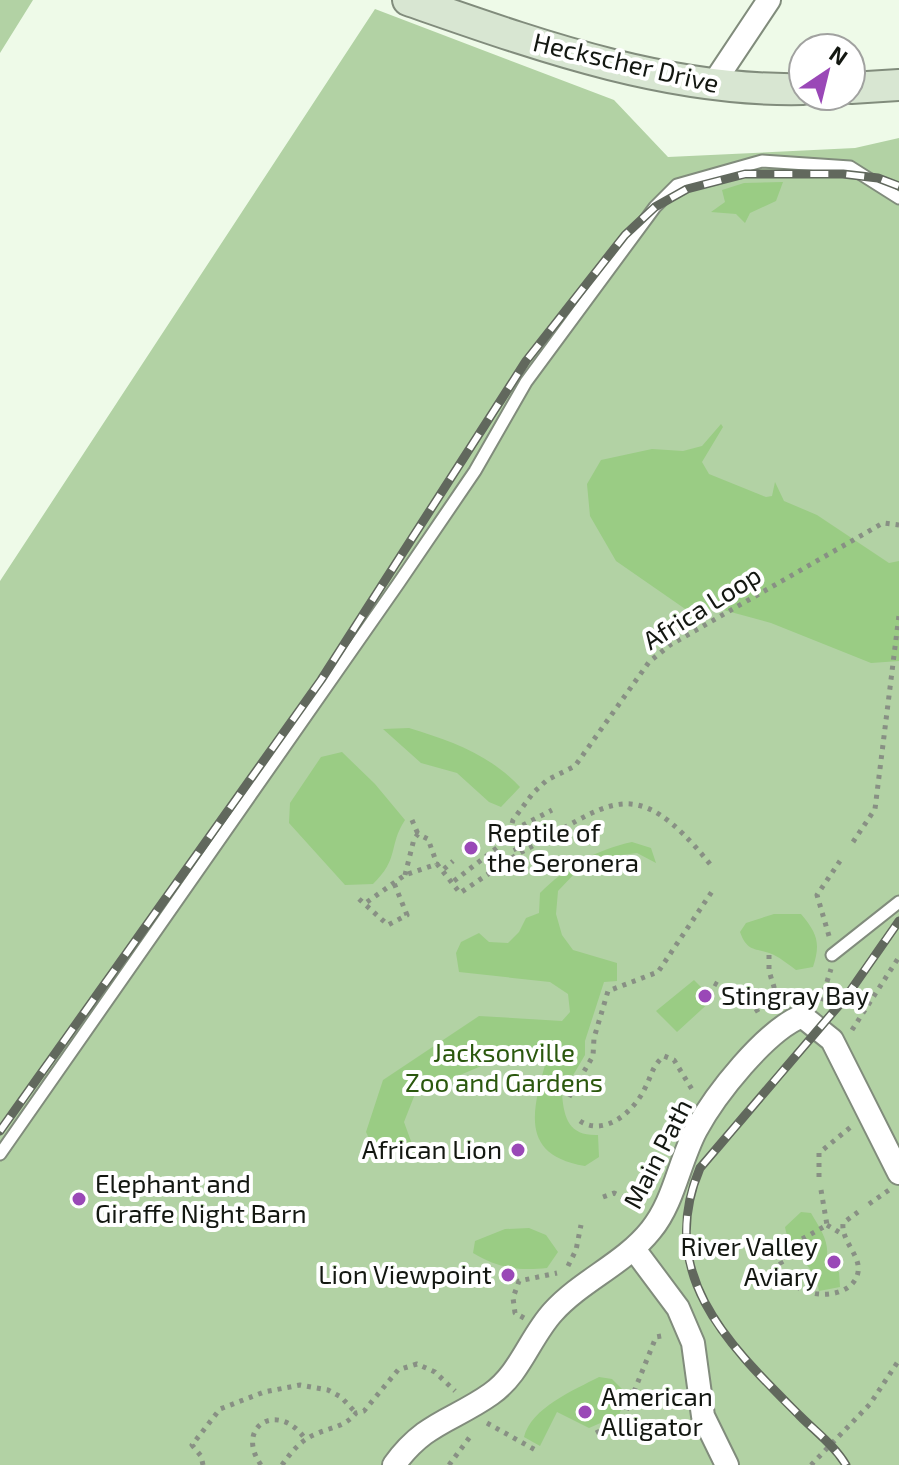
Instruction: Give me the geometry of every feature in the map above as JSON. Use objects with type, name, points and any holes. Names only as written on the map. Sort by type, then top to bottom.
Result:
[{"type":"main road","name":"Heckscher Drive","points":[[408,0],[565,55],[713,84],[753,90],[787,89]]},
{"type":"main road","points":[[867,87],[899,85]]},
{"type":"street","points":[[713,84],[769,0]]},
{"type":"street","points":[[791,1026],[832,1040],[899,1173]]},
{"type":"street","name":"Main Path","points":[[394,1465],[406,1449],[441,1420],[476,1413],[528,1354],[541,1329],[568,1297],[634,1249],[659,1216],[696,1130],[712,1107],[791,1026]]},
{"type":"street","name":"Main Path","points":[[634,1249],[678,1308],[693,1343],[703,1416],[727,1465]]},
{"type":"lane","points":[[0,1154],[475,471],[526,382],[655,207],[677,185],[762,161],[850,167],[899,198]]},
{"type":"lane","points":[[832,952],[899,902]]},
{"type":"path","name":"Africa Loop","points":[[510,835],[513,820],[547,780],[575,766],[649,662],[670,645],[883,523],[899,525]]},
{"type":"path","points":[[853,842],[875,809],[899,615]]},
{"type":"path","points":[[412,820],[418,834],[428,839],[437,864],[454,881],[460,893],[518,854],[612,804],[631,802],[656,810],[682,830],[710,864]]},
{"type":"path","points":[[454,881],[510,835],[552,810]]},
{"type":"path","points":[[405,875],[418,834]]},
{"type":"path","points":[[510,835],[518,854]]},
{"type":"path","points":[[496,839],[510,835]]},
{"type":"path","points":[[444,869],[453,861]]},
{"type":"path","points":[[791,1026],[830,981],[832,952],[817,895],[840,861]]},
{"type":"path","points":[[367,902],[405,875],[437,864]]},
{"type":"path","points":[[359,899],[367,902],[388,925],[394,925],[407,915],[406,905],[394,883]]},
{"type":"path","points":[[569,1097],[593,1056],[594,1038],[608,991],[658,972],[713,890]]},
{"type":"path","points":[[769,955],[769,971],[791,1026]]},
{"type":"path","points":[[840,1055],[862,1010],[899,957]]},
{"type":"path","points":[[714,983],[791,1026]]},
{"type":"path","points":[[580,1121],[589,1128],[603,1129],[622,1116],[644,1091],[654,1064],[664,1056],[674,1060],[685,1084],[712,1107]]},
{"type":"path","points":[[819,1177],[819,1153],[834,1145],[866,1111]]},
{"type":"path","points":[[821,1190],[825,1227]]},
{"type":"path","points":[[603,1197],[614,1193],[659,1216]]},
{"type":"path","points":[[825,1227],[789,1247],[778,1257],[795,1285],[811,1294],[833,1293],[848,1288],[857,1276],[857,1259],[842,1234],[843,1223],[858,1212]]},
{"type":"path","points":[[541,1329],[515,1313],[513,1298],[519,1281],[552,1277],[569,1265],[581,1225]]},
{"type":"path","points":[[825,1227],[842,1234]]},
{"type":"path","points":[[596,1433],[623,1419],[656,1337],[673,1333]]},
{"type":"path","points":[[811,1465],[870,1404],[899,1360]]},
{"type":"path","points":[[282,1465],[306,1440],[349,1423],[356,1413],[364,1411],[398,1370],[417,1364],[435,1372],[476,1413],[539,1452]]},
{"type":"path","points":[[203,1465],[201,1456],[192,1445],[220,1409],[264,1392],[300,1385],[328,1390],[341,1397],[356,1413]]},
{"type":"path","points":[[449,1465],[476,1413]]},
{"type":"path","points":[[261,1465],[255,1456],[252,1441],[259,1426],[269,1419],[283,1419],[296,1426],[306,1440]]},
{"type":"green space","points":[[0,0],[33,0],[0,53]]},
{"type":"green space","name":"Jacksonville Zoo and Gardens","points":[[375,9],[614,100],[668,157],[855,148],[899,138],[899,1465],[0,1465],[0,581]]},
{"type":"shaded area","points":[[783,182],[776,201],[750,213],[745,223],[736,214],[711,212],[725,202],[722,190],[744,183]]},
{"type":"shaded area","points":[[721,424],[723,427],[702,462],[709,474],[766,497],[772,496],[775,482],[784,501],[817,515],[889,563],[899,561],[899,661],[871,663],[771,623],[716,608],[691,613],[616,561],[590,516],[587,484],[601,460],[652,449],[683,451],[702,446]]},
{"type":"shaded area","points":[[409,728],[482,757],[520,787],[501,807],[489,802],[457,773],[421,763],[383,729]]},
{"type":"shaded area","points":[[342,752],[375,784],[405,820],[387,867],[373,884],[345,885],[289,823],[290,803],[321,757]]},
{"type":"shaded area","points":[[632,842],[651,848],[656,863],[637,853],[614,856],[577,871],[558,891],[556,914],[562,935],[573,950],[617,963],[617,981],[604,982],[585,1041],[585,1055],[562,1094],[570,1125],[581,1133],[598,1135],[599,1157],[585,1166],[565,1161],[550,1153],[541,1142],[535,1116],[545,1065],[529,1052],[498,1059],[415,1094],[404,1122],[412,1144],[377,1155],[366,1132],[383,1080],[479,1016],[562,1021],[570,1012],[568,994],[550,982],[459,972],[456,953],[461,942],[479,933],[489,942],[508,943],[519,932],[526,918],[539,913],[540,893],[560,875],[593,855]]},
{"type":"shaded area","points":[[774,914],[801,914],[814,933],[817,945],[813,967],[796,970],[774,955],[746,944],[740,932],[746,923]]},
{"type":"shaded area","points":[[694,980],[713,999],[677,1032],[656,1011]]},
{"type":"shaded area","points":[[801,1212],[811,1213],[822,1232],[827,1250],[825,1263],[839,1272],[840,1287],[819,1291],[812,1273],[792,1245],[785,1227]]},
{"type":"shaded area","points":[[529,1228],[546,1235],[558,1252],[547,1268],[508,1267],[473,1253],[475,1241],[505,1229]]},
{"type":"shaded area","points":[[599,1377],[612,1379],[627,1394],[619,1415],[589,1428],[557,1412],[540,1446],[524,1437],[535,1417],[544,1409]]},
{"type":"railway","points":[[0,1131],[321,680],[526,361],[625,235],[655,207],[687,189],[745,174],[843,174],[878,178],[899,186]]},
{"type":"railway","points":[[846,1465],[831,1445],[748,1362],[706,1306],[693,1275],[687,1242],[688,1206],[700,1168],[846,997],[899,921]]},
{"type":"place","name":"Reptile of the Seronera","points":[[471,848]]},
{"type":"place","name":"Stingray Bay","points":[[705,996]]},
{"type":"place","name":"African Lion","points":[[518,1150]]},
{"type":"place","name":"Elephant and Giraffe Night Barn","points":[[79,1199]]},
{"type":"place","name":"River Valley Aviary","points":[[834,1262]]},
{"type":"place","name":"Lion Viewpoint","points":[[508,1275]]},
{"type":"place","name":"American Alligator","points":[[585,1412]]}]
